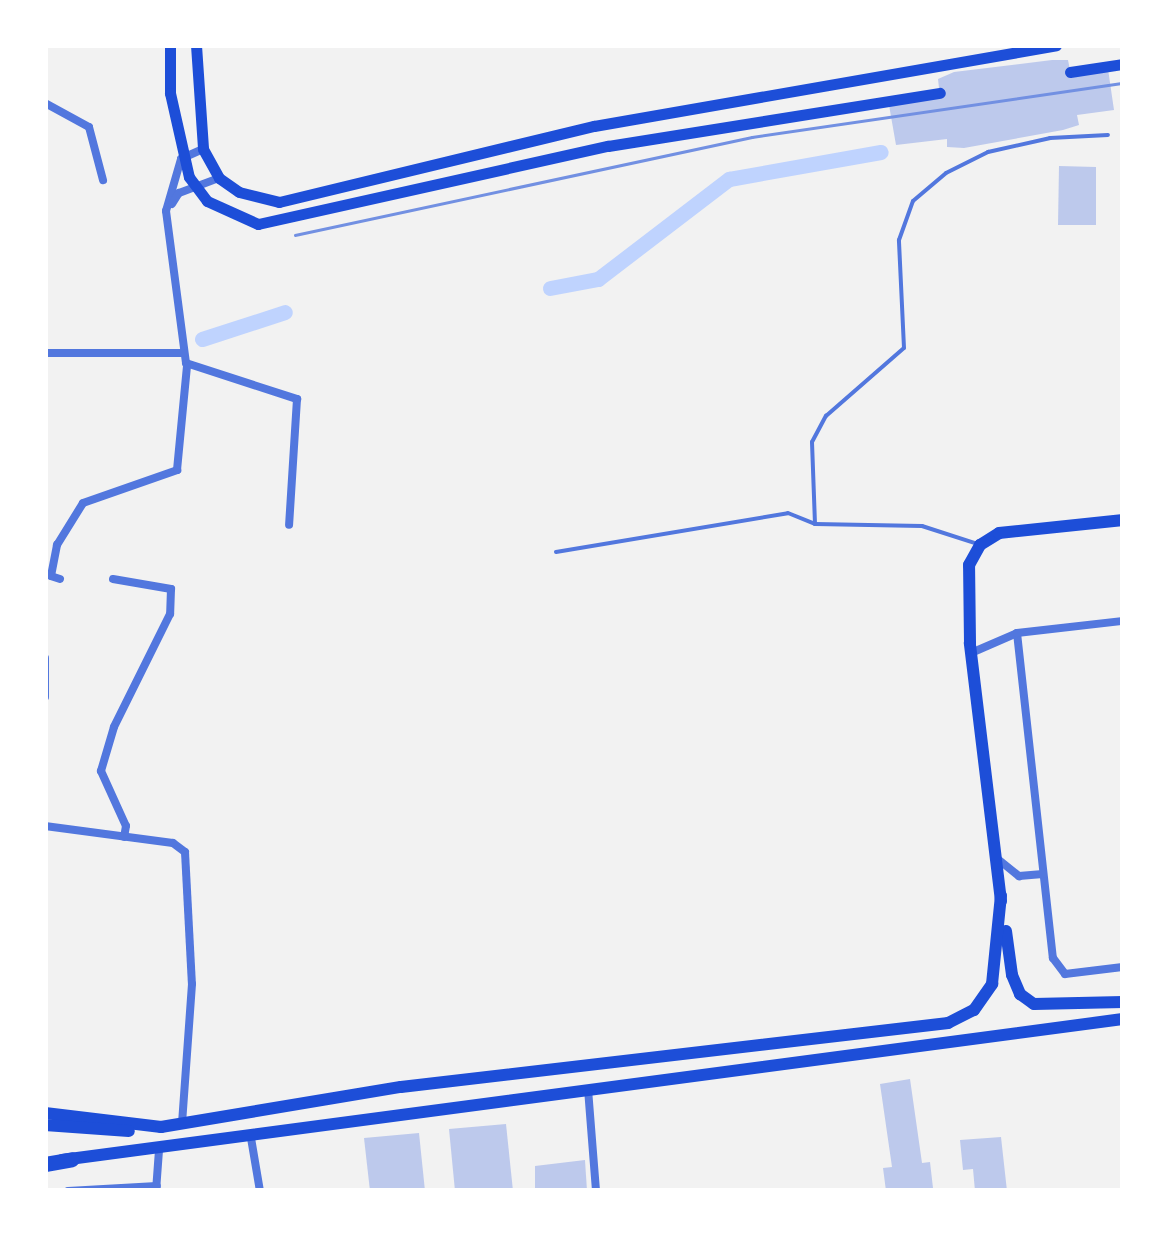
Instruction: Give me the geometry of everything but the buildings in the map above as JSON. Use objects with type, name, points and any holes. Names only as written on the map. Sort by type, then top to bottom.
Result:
[{"type":"highway","points":[[45,1161],[72,1159]]},
{"type":"main road","points":[[170,45],[182,159],[197,190],[258,224],[281,223],[608,146],[940,93]]},
{"type":"main road","points":[[196,45],[202,149],[220,178],[239,192],[279,202],[594,126],[1056,45]]},
{"type":"main road","points":[[1070,72],[1123,64]]},
{"type":"main road","points":[[1123,520],[999,533],[980,545],[967,591],[1000,895],[1020,994],[1056,1008],[1123,1002]]},
{"type":"main road","points":[[45,1126],[161,1127],[401,1088],[948,1023],[974,1010],[992,984],[1000,895]]},
{"type":"main road","points":[[72,1159],[1123,1019]]},
{"type":"main road","points":[[45,1113],[161,1127]]},
{"type":"street","points":[[45,104],[89,128],[103,180]]},
{"type":"street","points":[[60,579],[52,576],[57,545],[83,503],[177,470],[188,366],[166,211],[182,159],[202,149]]},
{"type":"street","points":[[166,211],[179,194],[220,178]]},
{"type":"street","points":[[45,352],[184,354]]},
{"type":"street","points":[[188,366],[298,399],[289,525]]},
{"type":"street","points":[[113,579],[171,588],[170,614],[114,727],[101,771],[126,826],[124,838]]},
{"type":"street","points":[[972,653],[1016,633],[1123,621]]},
{"type":"street","points":[[1016,633],[1053,958],[1065,974],[1123,967]]},
{"type":"street","points":[[45,658],[45,697]]},
{"type":"street","points":[[45,826],[173,843],[185,852],[191,874],[182,1123]]},
{"type":"street","points":[[996,856],[1019,876],[1044,874]]},
{"type":"street","points":[[588,1089],[596,1191]]},
{"type":"street","points":[[251,1138],[260,1191]]},
{"type":"street","points":[[68,1191],[157,1188],[158,1150]]},
{"type":"lane","points":[[815,524],[812,442],[826,416],[904,348],[902,221],[914,202],[949,171],[988,152],[1050,138],[1108,135]]},
{"type":"lane","points":[[556,552],[788,513],[815,524],[922,526],[980,545]]},
{"type":"waterway","points":[[550,288],[598,279],[729,179],[881,152]]},
{"type":"waterway","points":[[202,339],[285,312]]},
{"type":"tram line","points":[[295,235],[752,137],[1123,83]]}]
